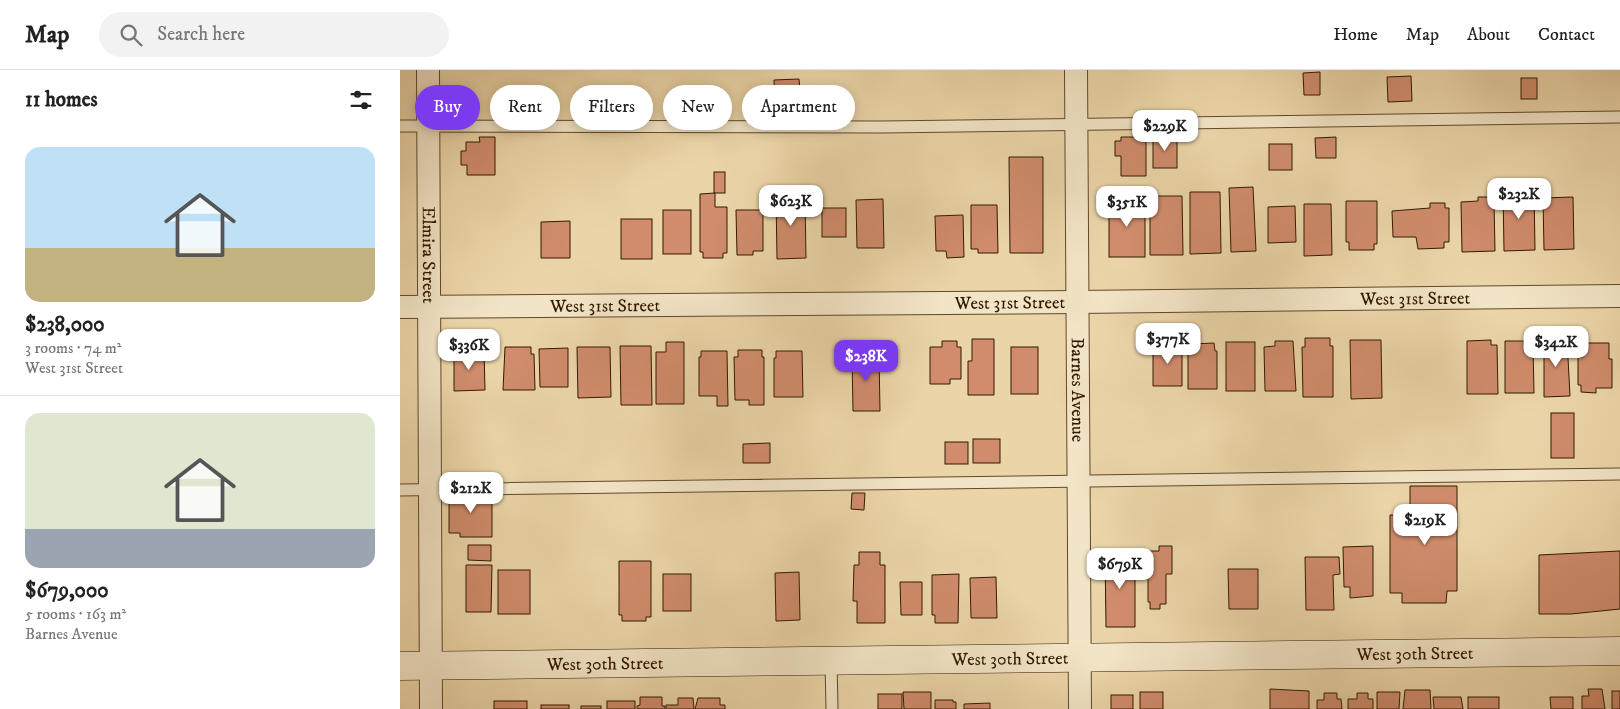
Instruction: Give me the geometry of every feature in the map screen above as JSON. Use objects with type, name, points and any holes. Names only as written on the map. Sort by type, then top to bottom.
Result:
[{"type":"main road","name":"West 30th Street","points":[[400,666],[1620,651]]},
{"type":"street","name":"Elmira Street","points":[[428,70],[428,85]]},
{"type":"street","name":"Barnes Avenue","points":[[1076,70],[1080,709]]},
{"type":"street","name":"Elmira Street","points":[[428,130],[431,709]]},
{"type":"street","name":"West 31st Street","points":[[400,307],[1620,296]]},
{"type":"lane","points":[[480,126],[882,127],[1620,117]]},
{"type":"lane","points":[[400,126],[415,126]]},
{"type":"lane","points":[[400,490],[1620,474]]},
{"type":"lane","points":[[831,661],[832,709]]},
{"type":"building","points":[[1320,72],[1320,95],[1304,95],[1303,73]]},
{"type":"building","points":[[1411,76],[1412,101],[1388,102],[1387,77]]},
{"type":"building","points":[[1521,78],[1537,78],[1537,99],[1521,99]]},
{"type":"building","points":[[799,79],[800,85],[774,85],[774,80]]},
{"type":"building","points":[[1153,135],[1177,135],[1177,168],[1153,168]]},
{"type":"building","points":[[479,137],[495,137],[495,175],[467,175],[467,165],[461,165],[461,151],[466,151],[466,142],[480,142]]},
{"type":"building","points":[[1121,137],[1146,137],[1146,176],[1121,176],[1121,156],[1115,156],[1115,141],[1121,141]]},
{"type":"building","points":[[1336,137],[1336,158],[1316,158],[1315,138]]},
{"type":"building","points":[[1269,144],[1292,144],[1292,170],[1269,170]]},
{"type":"building","points":[[1009,157],[1043,157],[1043,253],[1010,253]]},
{"type":"building","points":[[714,172],[725,172],[725,193],[714,193]]},
{"type":"building","points":[[1253,187],[1256,251],[1231,252],[1229,188]]},
{"type":"building","points":[[1534,189],[1535,250],[1504,251],[1503,190]]},
{"type":"building","points":[[1190,192],[1220,192],[1221,253],[1190,254]]},
{"type":"building","points":[[715,193],[715,207],[727,207],[727,253],[723,253],[723,258],[703,258],[703,252],[700,252],[700,194]]},
{"type":"building","points":[[776,196],[805,196],[806,258],[777,259]]},
{"type":"building","points":[[1150,196],[1182,196],[1183,255],[1150,255]]},
{"type":"building","points":[[1478,197],[1492,197],[1492,202],[1494,202],[1495,251],[1462,252],[1461,202],[1478,201]]},
{"type":"building","points":[[1573,197],[1574,249],[1544,250],[1543,198]]},
{"type":"building","points":[[883,199],[884,248],[857,248],[856,200]]},
{"type":"building","points":[[1109,200],[1145,200],[1145,257],[1109,257]]},
{"type":"building","points":[[1346,201],[1377,201],[1377,244],[1374,244],[1374,250],[1349,250],[1349,242],[1346,242]]},
{"type":"building","points":[[1430,203],[1445,203],[1445,208],[1449,208],[1449,242],[1444,242],[1444,248],[1418,249],[1416,237],[1393,237],[1392,211],[1430,208]]},
{"type":"building","points":[[1304,204],[1331,204],[1332,255],[1304,256]]},
{"type":"building","points":[[971,205],[997,205],[998,253],[978,253],[978,249],[971,249]]},
{"type":"building","points":[[1295,206],[1296,242],[1268,243],[1268,207]]},
{"type":"building","points":[[822,208],[846,208],[846,237],[822,237]]},
{"type":"building","points":[[663,210],[691,210],[691,254],[663,254]]},
{"type":"building","points":[[736,210],[763,210],[763,251],[753,251],[753,255],[737,255]]},
{"type":"building","points":[[963,215],[964,257],[947,258],[946,251],[936,251],[935,216]]},
{"type":"building","points":[[621,219],[652,219],[652,259],[621,259]]},
{"type":"building","points":[[570,221],[570,258],[541,258],[541,222]]},
{"type":"building","points":[[1305,338],[1330,338],[1330,346],[1333,346],[1333,397],[1303,397],[1302,347],[1305,347]]},
{"type":"building","points":[[972,339],[994,339],[994,395],[968,395],[968,361],[972,361]]},
{"type":"building","points":[[1544,339],[1567,339],[1570,396],[1544,397]]},
{"type":"building","points":[[1350,340],[1381,340],[1382,398],[1351,399]]},
{"type":"building","points":[[1491,340],[1491,345],[1497,345],[1498,394],[1467,394],[1467,341]]},
{"type":"building","points":[[942,341],[957,341],[957,347],[961,347],[961,379],[950,379],[950,384],[930,384],[930,347],[942,347]]},
{"type":"building","points":[[1275,341],[1293,341],[1296,391],[1265,391],[1264,347],[1275,346]]},
{"type":"building","points":[[1505,341],[1524,341],[1524,346],[1533,346],[1534,393],[1505,393]]},
{"type":"building","points":[[666,342],[684,342],[684,404],[656,404],[656,352],[666,352]]},
{"type":"building","points":[[1157,342],[1177,342],[1177,347],[1182,347],[1182,386],[1153,386],[1153,348],[1157,348]]},
{"type":"building","points":[[1226,342],[1255,342],[1255,391],[1226,391]]},
{"type":"building","points":[[1214,343],[1215,351],[1217,351],[1217,389],[1188,389],[1188,351],[1192,351],[1192,344]]},
{"type":"building","points":[[1583,343],[1609,343],[1609,359],[1612,359],[1612,388],[1596,388],[1596,393],[1581,392],[1581,385],[1578,385],[1578,357],[1583,357]]},
{"type":"building","points":[[620,346],[651,346],[652,405],[621,405]]},
{"type":"building","points":[[505,347],[531,347],[531,354],[534,354],[535,390],[503,390]]},
{"type":"building","points":[[577,347],[610,347],[611,397],[578,398]]},
{"type":"building","points":[[1011,347],[1038,347],[1038,394],[1011,394]]},
{"type":"building","points":[[568,348],[568,387],[540,387],[539,349]]},
{"type":"building","points":[[484,350],[485,390],[454,391],[454,351]]},
{"type":"building","points":[[738,350],[762,350],[762,357],[764,357],[764,405],[749,405],[749,400],[735,400],[734,357],[738,357]]},
{"type":"building","points":[[859,350],[876,350],[877,356],[879,356],[880,411],[853,411],[852,357],[859,357]]},
{"type":"building","points":[[701,351],[727,351],[728,406],[717,406],[717,396],[699,396],[699,357],[701,357]]},
{"type":"building","points":[[776,351],[802,351],[803,397],[774,397],[774,358],[776,358]]},
{"type":"building","points":[[1551,413],[1574,413],[1574,458],[1551,458]]},
{"type":"building","points":[[973,439],[1000,439],[1000,463],[973,463]]},
{"type":"building","points":[[945,442],[968,442],[968,464],[945,464]]},
{"type":"building","points":[[770,443],[770,463],[743,463],[743,444]]},
{"type":"building","points":[[1410,486],[1457,486],[1457,591],[1447,591],[1446,603],[1402,603],[1402,593],[1390,593],[1390,515],[1410,515]]},
{"type":"building","points":[[492,491],[492,537],[460,537],[460,533],[449,533],[449,494]]},
{"type":"building","points":[[852,493],[865,493],[864,510],[851,509]]},
{"type":"building","points":[[468,545],[491,545],[491,561],[468,560]]},
{"type":"building","points":[[1159,546],[1172,546],[1172,574],[1166,574],[1166,604],[1160,604],[1160,609],[1150,609],[1150,602],[1148,602],[1148,551],[1159,551]]},
{"type":"building","points":[[1373,546],[1373,596],[1350,598],[1350,587],[1344,587],[1343,547]]},
{"type":"building","points":[[1620,551],[1620,609],[1571,614],[1539,614],[1539,555]]},
{"type":"building","points":[[859,552],[880,552],[880,565],[885,565],[885,623],[857,623],[857,601],[853,601],[854,565],[859,565]]},
{"type":"building","points":[[1105,553],[1135,553],[1135,627],[1106,627]]},
{"type":"building","points":[[1305,557],[1339,557],[1340,574],[1333,575],[1334,610],[1306,610]]},
{"type":"building","points":[[619,561],[651,561],[651,617],[646,617],[646,621],[622,621],[622,615],[619,615]]},
{"type":"building","points":[[466,565],[492,565],[491,612],[466,612]]},
{"type":"building","points":[[1228,569],[1258,569],[1258,609],[1229,609]]},
{"type":"building","points":[[498,570],[530,570],[530,614],[498,614]]},
{"type":"building","points":[[799,572],[800,620],[776,621],[775,573]]},
{"type":"building","points":[[663,574],[691,574],[691,611],[663,611]]},
{"type":"building","points":[[959,574],[958,623],[935,623],[935,615],[932,615],[932,575]]},
{"type":"building","points":[[996,577],[997,618],[971,618],[970,578]]},
{"type":"building","points":[[900,582],[922,582],[922,615],[901,615]]},
{"type":"building","points":[[1270,689],[1309,691],[1309,709],[1270,709]]},
{"type":"building","points":[[1588,689],[1602,689],[1605,709],[1582,709],[1582,696],[1589,696]]},
{"type":"building","points":[[1405,690],[1430,690],[1431,709],[1403,709]]},
{"type":"building","points":[[1612,691],[1620,691],[1620,709],[1612,709]]},
{"type":"building","points":[[903,692],[931,692],[931,709],[904,709]]},
{"type":"building","points":[[1140,692],[1163,692],[1163,709],[1140,709]]},
{"type":"building","points":[[1377,692],[1400,692],[1399,709],[1377,709]]},
{"type":"building","points":[[1324,693],[1337,693],[1337,699],[1341,699],[1342,709],[1317,709],[1317,700],[1324,700]]},
{"type":"building","points":[[1357,693],[1368,693],[1368,699],[1373,699],[1373,709],[1348,709],[1348,699],[1357,699]]},
{"type":"building","points":[[878,694],[902,694],[902,709],[878,709]]},
{"type":"building","points":[[1111,695],[1133,695],[1133,709],[1111,709]]},
{"type":"building","points":[[640,697],[662,697],[662,706],[665,706],[665,709],[637,709],[637,706],[640,705]]},
{"type":"building","points":[[1433,697],[1461,697],[1463,709],[1434,709]]},
{"type":"building","points":[[1468,697],[1499,697],[1499,709],[1468,709]]},
{"type":"building","points":[[1550,697],[1573,697],[1573,709],[1551,709]]},
{"type":"building","points":[[678,698],[693,698],[694,709],[666,709],[666,705],[678,705]]},
{"type":"building","points":[[698,698],[720,698],[720,705],[725,705],[725,709],[695,709]]},
{"type":"building","points":[[935,700],[953,700],[953,702],[956,702],[956,709],[935,709]]},
{"type":"building","points":[[494,701],[527,701],[527,709],[494,709]]},
{"type":"building","points":[[607,701],[635,701],[635,709],[607,709]]},
{"type":"building","points":[[990,703],[990,709],[964,709],[964,704]]},
{"type":"building","points":[[541,705],[569,705],[569,709],[541,709]]},
{"type":"building","points":[[581,706],[601,706],[601,709],[581,709]]}]
